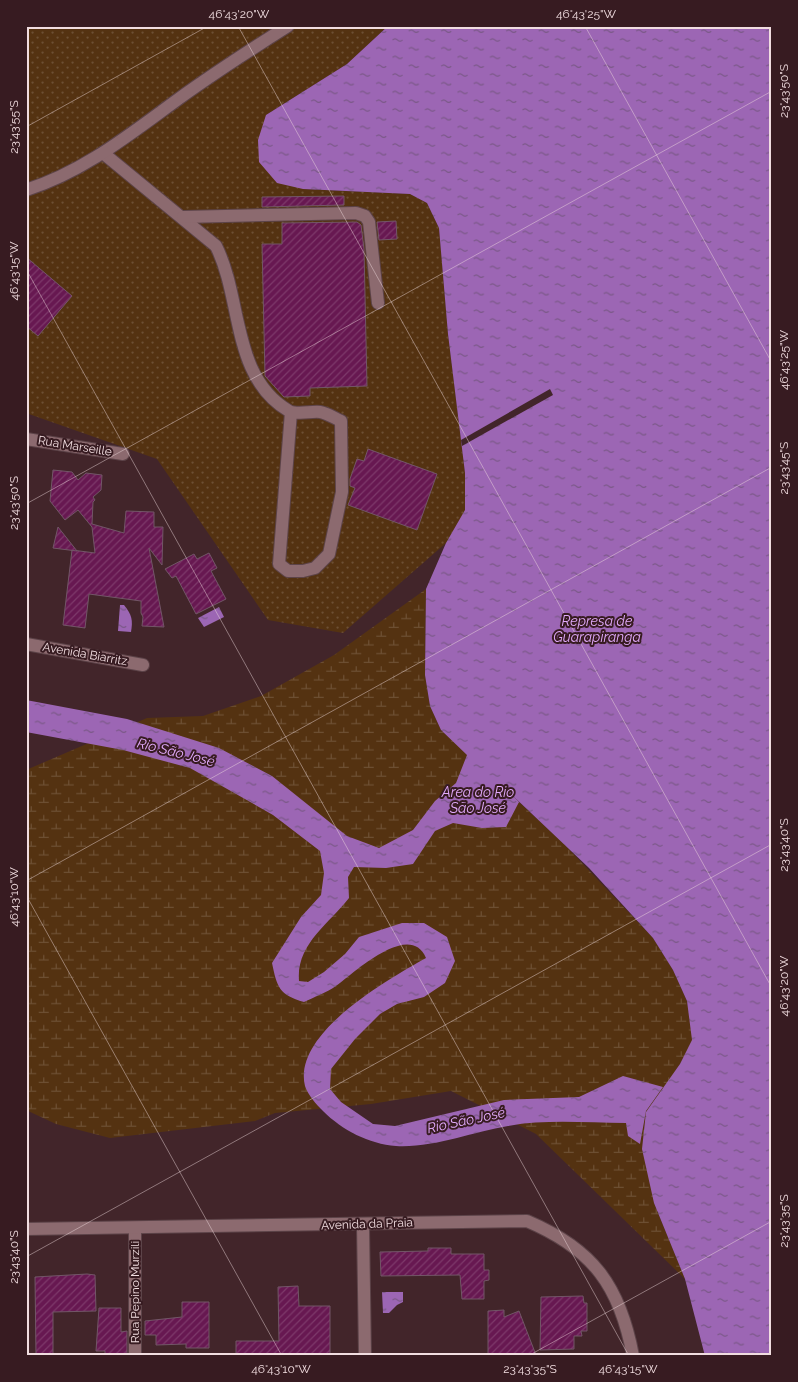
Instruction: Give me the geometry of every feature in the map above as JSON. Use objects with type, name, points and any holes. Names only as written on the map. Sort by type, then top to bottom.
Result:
[{"type":"street","points":[[26,190],[72,171],[103,153],[229,62],[288,26]]},
{"type":"street","points":[[103,153],[216,246],[226,265],[245,351],[257,380],[265,392],[291,412],[322,412],[341,422],[342,492],[329,554],[315,568],[303,572],[288,570],[279,564],[291,412]]},
{"type":"street","points":[[183,217],[356,213],[365,216],[369,222],[378,303]]},
{"type":"street","name":"Rua Marseille","points":[[26,438],[123,454]]},
{"type":"street","name":"Avenida Biarritz","points":[[26,644],[143,665]]},
{"type":"street","name":"Avenida da Praia","points":[[26,1229],[518,1220],[546,1229],[575,1246],[592,1261],[606,1278],[614,1294],[632,1356]]},
{"type":"street","points":[[363,1224],[365,1356]]},
{"type":"street","name":"Rua Pepino Murzili","points":[[135,1228],[135,1356]]},
{"type":"green space","points":[[26,26],[388,26],[347,64],[266,115],[302,189],[410,194],[427,203],[439,228],[448,334],[465,473],[465,511],[446,543],[343,633],[268,620],[157,459],[26,413]]},
{"type":"green space","points":[[426,589],[425,675],[430,706],[441,730],[562,842],[653,938],[673,970],[687,1001],[693,1040],[680,1064],[654,1203],[685,1279],[536,1134],[451,1091],[371,1104],[275,1113],[255,1121],[110,1138],[56,1124],[26,1110],[26,955],[29,948],[26,940],[26,770],[147,718],[203,716],[261,696],[334,655]]},
{"type":"water","name":"Represa de Guarapiranga","points":[[388,26],[772,26],[772,1356],[705,1356],[685,1279],[654,1203],[642,1149],[646,1112],[680,1064],[692,1040],[687,1001],[673,970],[653,938],[589,868],[511,794],[519,802],[506,827],[482,828],[453,823],[435,831],[413,864],[386,868],[354,867],[348,877],[349,898],[308,945],[299,968],[299,981],[308,982],[324,972],[345,954],[359,937],[402,923],[424,923],[447,937],[455,961],[445,983],[424,997],[397,1004],[380,1014],[355,1039],[331,1069],[330,1089],[341,1102],[373,1124],[395,1126],[504,1100],[579,1097],[623,1076],[663,1087],[646,1111],[640,1144],[628,1136],[626,1123],[552,1122],[523,1124],[424,1145],[410,1146],[386,1145],[366,1139],[347,1130],[330,1118],[310,1096],[305,1086],[305,1066],[313,1047],[328,1028],[347,1010],[390,979],[426,958],[418,948],[408,945],[395,947],[382,953],[332,988],[304,1002],[289,996],[280,989],[272,963],[301,917],[321,895],[324,873],[320,851],[273,815],[190,768],[123,750],[26,732],[26,700],[127,719],[219,748],[272,776],[347,836],[379,848],[413,830],[435,801],[456,783],[467,755],[441,730],[430,706],[425,675],[426,589],[446,543],[465,510],[465,473],[448,334],[439,228],[427,203],[410,194],[303,189],[277,183],[259,162],[258,140],[266,115],[347,64]]},
{"type":"water","points":[[120,605],[124,605],[130,615],[132,621],[131,632],[118,631]]},
{"type":"water","points":[[219,607],[224,617],[204,627],[198,618]]},
{"type":"water","points":[[382,1292],[403,1292],[403,1302],[389,1313],[383,1313]]},
{"type":"pier","points":[[550,389],[553,395],[462,446],[461,440]]},
{"type":"building","points":[[344,196],[344,205],[262,207],[262,197]]},
{"type":"building","points":[[396,221],[397,239],[379,240],[377,222]]},
{"type":"building","points":[[357,222],[361,225],[364,249],[367,386],[310,388],[310,396],[284,397],[265,376],[262,244],[282,244],[282,223]]},
{"type":"building","points":[[26,257],[72,296],[38,336],[26,326]]},
{"type":"building","points":[[368,449],[437,474],[417,530],[348,505],[355,488],[350,486],[350,479],[357,459],[364,461]]},
{"type":"building","points":[[53,470],[72,472],[78,480],[86,473],[102,475],[101,490],[93,497],[95,500],[93,502],[92,524],[124,533],[126,511],[154,512],[154,527],[163,527],[162,565],[149,548],[164,627],[142,626],[141,601],[89,594],[85,628],[63,625],[72,550],[95,553],[92,527],[78,510],[65,520],[50,501]]},
{"type":"building","points":[[58,527],[77,551],[53,548]]},
{"type":"building","points":[[209,553],[217,568],[211,571],[226,599],[196,614],[176,576],[172,578],[165,569],[194,554],[197,559]]},
{"type":"building","points":[[428,1248],[451,1248],[451,1254],[484,1254],[484,1270],[489,1270],[489,1280],[484,1281],[484,1299],[462,1299],[460,1275],[381,1276],[380,1252],[428,1251]]},
{"type":"building","points":[[95,1275],[96,1311],[53,1312],[53,1356],[36,1356],[35,1277]]},
{"type":"building","points":[[298,1286],[299,1306],[330,1306],[330,1356],[236,1356],[236,1341],[279,1341],[278,1287]]},
{"type":"building","points":[[583,1296],[584,1303],[587,1303],[587,1331],[581,1331],[582,1336],[574,1336],[574,1349],[540,1350],[541,1297]]},
{"type":"building","points":[[182,1302],[209,1302],[209,1348],[186,1348],[186,1344],[156,1345],[156,1335],[145,1335],[145,1321],[182,1317]]},
{"type":"building","points":[[99,1308],[121,1308],[121,1332],[127,1331],[127,1356],[105,1356],[105,1351],[96,1351]]},
{"type":"building","points":[[504,1310],[504,1317],[519,1311],[536,1355],[488,1356],[488,1311]]},
{"type":"water label","name":"Rio São José","points":[[176,752]]},
{"type":"water label","name":"Area do Rio São José","points":[[478,800]]},
{"type":"water label","name":"Rio São José","points":[[466,1120]]}]
